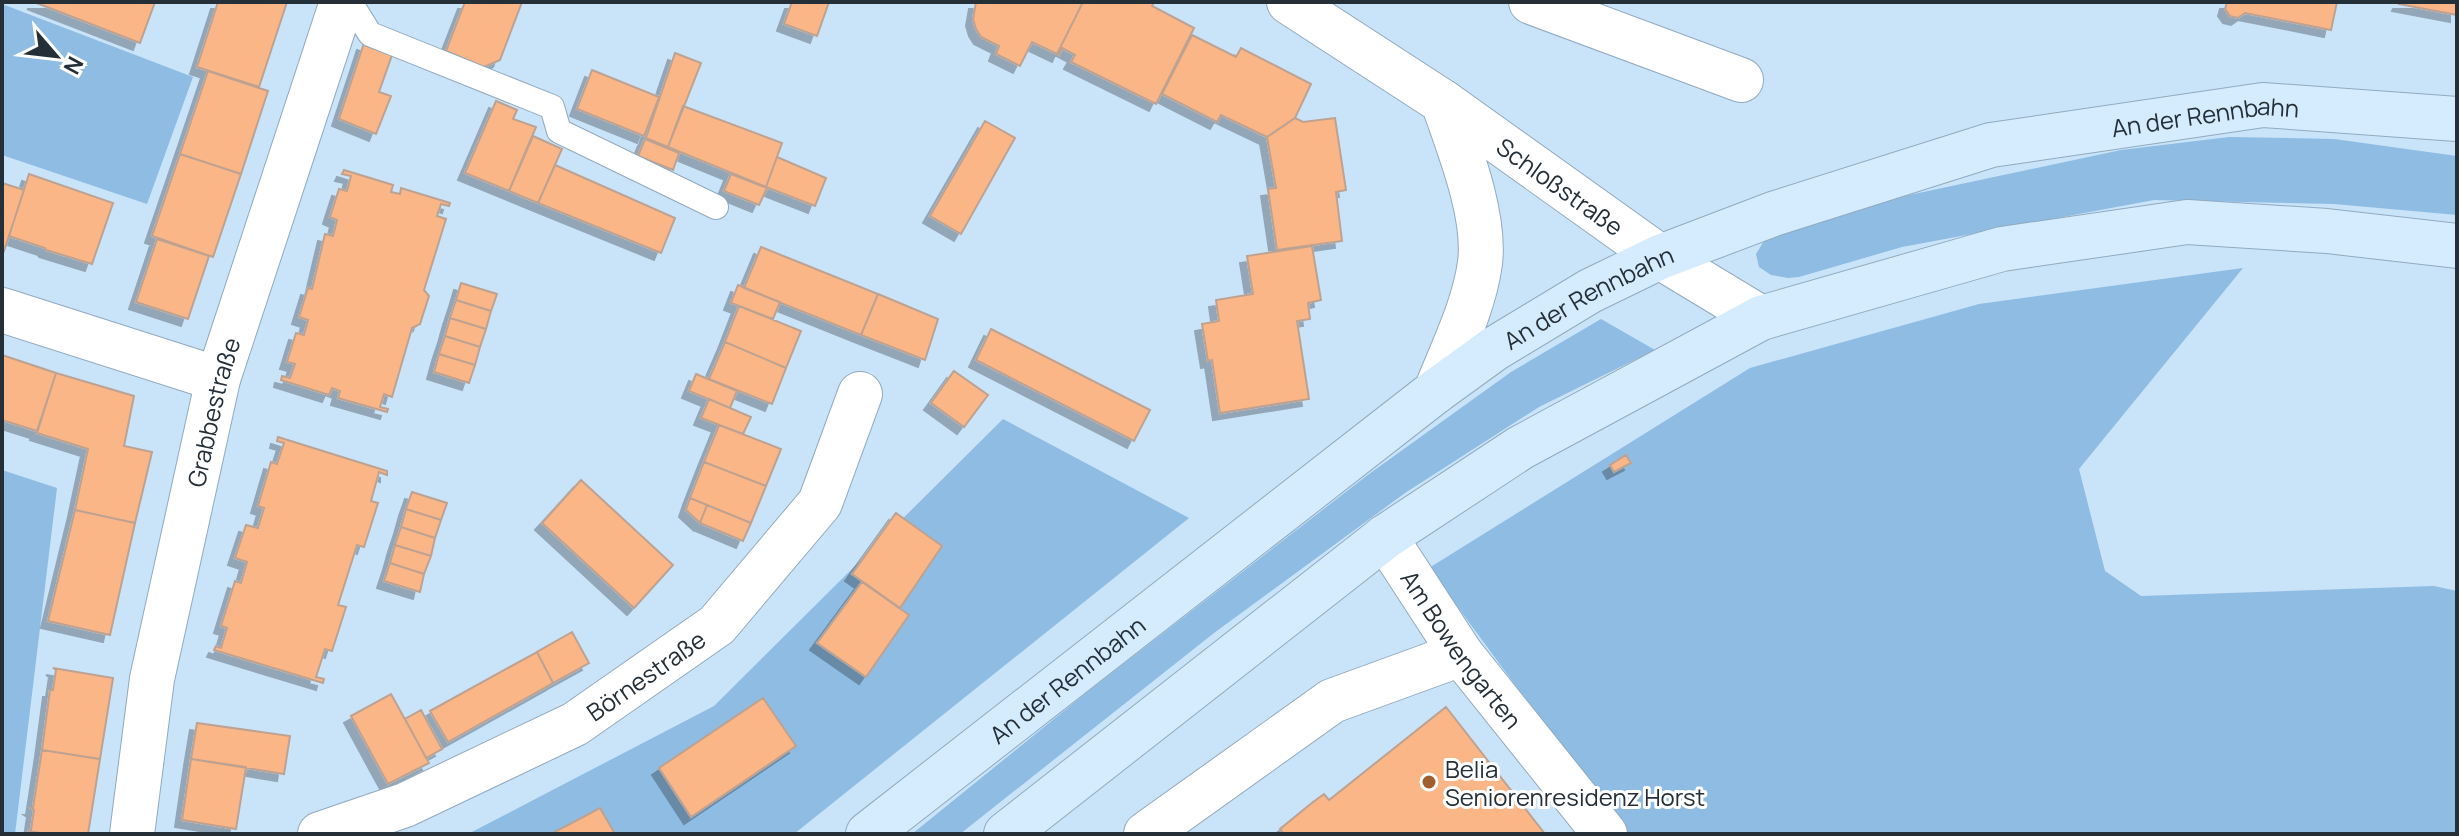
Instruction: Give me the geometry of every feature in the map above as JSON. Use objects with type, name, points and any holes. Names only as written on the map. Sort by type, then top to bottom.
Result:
[{"type":"main road","name":"An der Rennbahn","points":[[868,834],[1436,391],[1494,349],[1590,291],[1660,257],[1773,214],[1991,145],[2263,105],[2457,119]]},
{"type":"main road","points":[[1006,834],[1385,537],[1520,448],[1761,318],[2002,249],[2187,222],[2327,231],[2457,246]]},
{"type":"street","name":"Grabbestraße","points":[[132,834],[152,679],[218,379],[342,2]]},
{"type":"street","name":"Schloßstraße","points":[[1289,2],[1443,102],[1660,257],[1761,318]]},
{"type":"street","points":[[1531,2],[1741,80]]},
{"type":"street","name":"Schloßstraße","points":[[1436,391],[1470,303],[1480,256],[1472,187],[1443,102]]},
{"type":"street","points":[[2,310],[218,379]]},
{"type":"street","name":"Börnestraße","points":[[320,834],[405,805],[575,724],[717,625],[820,503],[860,394]]},
{"type":"street","name":"Am Bowengarten","points":[[1385,537],[1461,654],[1605,834]]},
{"type":"street","points":[[1146,834],[1332,701],[1461,654]]},
{"type":"lane","points":[[350,2],[370,34],[552,107],[559,131],[716,207]]},
{"type":"shaded area","points":[[2,4],[193,77],[147,204],[2,155]]},
{"type":"shaded area","points":[[2229,137],[2334,139],[2457,156],[2457,215],[2334,204],[2154,200],[1902,247],[1799,277],[1771,275],[1759,267],[1756,254],[1764,241],[1881,201],[2121,150]]},
{"type":"shaded area","points":[[2243,268],[2079,469],[2105,571],[2141,596],[2434,586],[2457,591],[2457,834],[1625,834],[1429,568],[1750,368],[1979,304]]},
{"type":"shaded area","points":[[1601,319],[1655,350],[1539,407],[1405,493],[1214,633],[960,834],[912,834],[1091,689],[1369,474],[1511,372]]},
{"type":"shaded area","points":[[1003,419],[1189,518],[794,834],[468,834],[714,706]]},
{"type":"shaded area","points":[[2,470],[57,488],[15,834],[2,834]]},
{"type":"building","points":[[34,2],[155,2],[140,43]]},
{"type":"building","points":[[218,2],[287,2],[259,87],[197,67]]},
{"type":"building","points":[[465,2],[522,2],[500,60],[484,67],[446,51]]},
{"type":"building","points":[[792,2],[829,2],[817,36],[784,24]]},
{"type":"building","points":[[976,2],[1083,2],[1057,54],[1032,42],[1020,66],[996,54],[999,46],[981,37],[973,19]]},
{"type":"building","points":[[1083,2],[1152,2],[1152,6],[1194,28],[1156,104],[1071,62],[1075,55],[1062,48],[1057,54]]},
{"type":"building","points":[[2227,2],[2337,2],[2331,30],[2245,13],[2238,18],[2230,16],[2225,9]]},
{"type":"building","points":[[2457,2],[2457,15],[2399,4]]},
{"type":"building","points":[[1192,35],[1236,57],[1241,48],[1311,84],[1295,118],[1267,137],[1221,115],[1217,122],[1162,94]]},
{"type":"building","points":[[364,43],[392,55],[379,92],[391,96],[376,134],[339,119]]},
{"type":"building","points":[[675,53],[701,63],[668,147],[646,138]]},
{"type":"building","points":[[592,70],[659,97],[644,136],[577,109]]},
{"type":"building","points":[[208,71],[268,91],[241,174],[180,154]]},
{"type":"building","points":[[496,101],[517,110],[513,119],[536,127],[509,191],[465,173]]},
{"type":"building","points":[[683,106],[782,143],[766,187],[668,147]]},
{"type":"building","points":[[1295,118],[1303,122],[1335,118],[1346,190],[1336,192],[1342,241],[1277,250],[1268,189],[1276,188],[1267,137]]},
{"type":"building","points":[[985,121],[1015,138],[961,234],[930,216]]},
{"type":"building","points":[[533,136],[562,149],[538,203],[509,191]]},
{"type":"building","points":[[645,139],[679,153],[673,170],[638,156]]},
{"type":"building","points":[[180,154],[241,174],[213,257],[152,236]]},
{"type":"building","points":[[777,157],[826,178],[815,206],[766,187]]},
{"type":"building","points":[[555,165],[675,218],[661,253],[538,203]]},
{"type":"building","points":[[344,170],[393,185],[391,192],[400,194],[401,188],[450,203],[449,206],[441,204],[437,216],[446,219],[424,290],[429,296],[420,324],[412,328],[392,397],[384,394],[380,407],[388,409],[387,412],[338,398],[340,391],[332,388],[329,395],[281,380],[282,376],[290,378],[295,364],[287,362],[296,333],[304,335],[308,320],[299,317],[308,288],[312,289],[325,234],[333,236],[337,220],[330,217],[339,189],[347,191],[351,176],[342,174]]},
{"type":"building","points":[[29,174],[113,203],[92,264],[9,236]]},
{"type":"building","points":[[731,174],[767,188],[759,205],[724,191]]},
{"type":"building","points":[[2,183],[24,190],[4,251],[2,250]]},
{"type":"building","points":[[157,239],[209,256],[188,319],[136,302]]},
{"type":"building","points":[[1312,246],[1321,300],[1308,303],[1310,319],[1297,321],[1309,399],[1220,413],[1212,360],[1208,361],[1202,324],[1219,321],[1216,300],[1253,294],[1247,256]]},
{"type":"building","points":[[761,247],[878,294],[861,335],[744,288]]},
{"type":"building","points":[[461,283],[497,294],[491,311],[456,300]]},
{"type":"building","points":[[738,285],[780,302],[773,319],[731,303]]},
{"type":"building","points":[[878,294],[938,319],[925,360],[861,335]]},
{"type":"building","points":[[456,300],[491,311],[486,329],[450,318]]},
{"type":"building","points":[[739,306],[801,331],[786,368],[725,342]]},
{"type":"building","points":[[450,318],[486,329],[480,347],[445,336]]},
{"type":"building","points":[[991,329],[1150,410],[1134,441],[976,360]]},
{"type":"building","points":[[445,336],[480,347],[475,365],[439,354]]},
{"type":"building","points":[[725,342],[786,368],[772,404],[709,379]]},
{"type":"building","points":[[439,354],[475,365],[469,383],[434,372]]},
{"type":"building","points":[[2,355],[56,373],[37,431],[2,420]]},
{"type":"building","points":[[954,371],[988,395],[964,427],[931,403]]},
{"type":"building","points":[[56,373],[134,396],[124,446],[152,452],[135,523],[75,510],[88,449],[37,433]]},
{"type":"building","points":[[696,374],[737,391],[730,408],[689,391]]},
{"type":"building","points":[[709,399],[751,417],[743,434],[701,418]]},
{"type":"building","points":[[719,425],[781,449],[766,486],[704,462]]},
{"type":"building","points":[[278,437],[387,471],[387,475],[379,472],[371,501],[378,503],[364,547],[357,545],[338,605],[346,607],[332,651],[325,649],[316,677],[324,679],[323,683],[214,650],[216,646],[221,648],[227,628],[221,626],[235,581],[241,583],[247,562],[235,558],[246,525],[258,528],[264,508],[258,506],[271,462],[277,464],[284,443],[277,441]]},
{"type":"building","points":[[1626,455],[1631,463],[1614,472],[1610,465]]},
{"type":"building","points":[[704,462],[766,486],[751,523],[690,498]]},
{"type":"building","points":[[581,480],[673,565],[634,608],[542,523]]},
{"type":"building","points":[[412,492],[447,503],[441,520],[406,509]]},
{"type":"building","points":[[690,498],[707,505],[700,523],[686,510]]},
{"type":"building","points":[[707,505],[751,523],[743,541],[700,523]]},
{"type":"building","points":[[406,509],[441,520],[435,538],[401,527]]},
{"type":"building","points":[[75,510],[135,523],[110,635],[48,621]]},
{"type":"building","points":[[896,513],[942,546],[900,608],[852,574]]},
{"type":"building","points":[[401,527],[435,538],[431,556],[395,545]]},
{"type":"building","points":[[395,545],[431,556],[424,574],[390,563]]},
{"type":"building","points":[[390,563],[424,574],[420,592],[384,581]]},
{"type":"building","points":[[862,582],[909,615],[866,677],[817,643]]},
{"type":"building","points":[[572,632],[589,663],[553,683],[537,652]]},
{"type":"building","points":[[537,652],[553,683],[448,742],[430,711]]},
{"type":"building","points":[[53,668],[113,678],[100,759],[42,750],[50,690],[53,690],[56,670]]},
{"type":"building","points":[[391,694],[429,763],[388,784],[351,716]]},
{"type":"building","points":[[763,698],[796,746],[691,817],[659,768]]},
{"type":"building","name":"Belia Seniorenresidenz Horst","points":[[1446,707],[1545,834],[1284,834],[1280,829],[1324,794],[1329,800]]},
{"type":"building","points":[[421,710],[442,749],[426,758],[405,719]]},
{"type":"building","points":[[197,723],[290,736],[284,774],[191,759]]},
{"type":"building","points":[[42,750],[100,759],[88,834],[28,831],[31,830],[34,810],[31,808]]},
{"type":"building","points":[[191,759],[246,767],[236,829],[182,820]]},
{"type":"building","points":[[600,808],[615,834],[551,834]]},
{"type":"place","name":"Belia Seniorenresidenz Horst","points":[[1429,782]]}]
